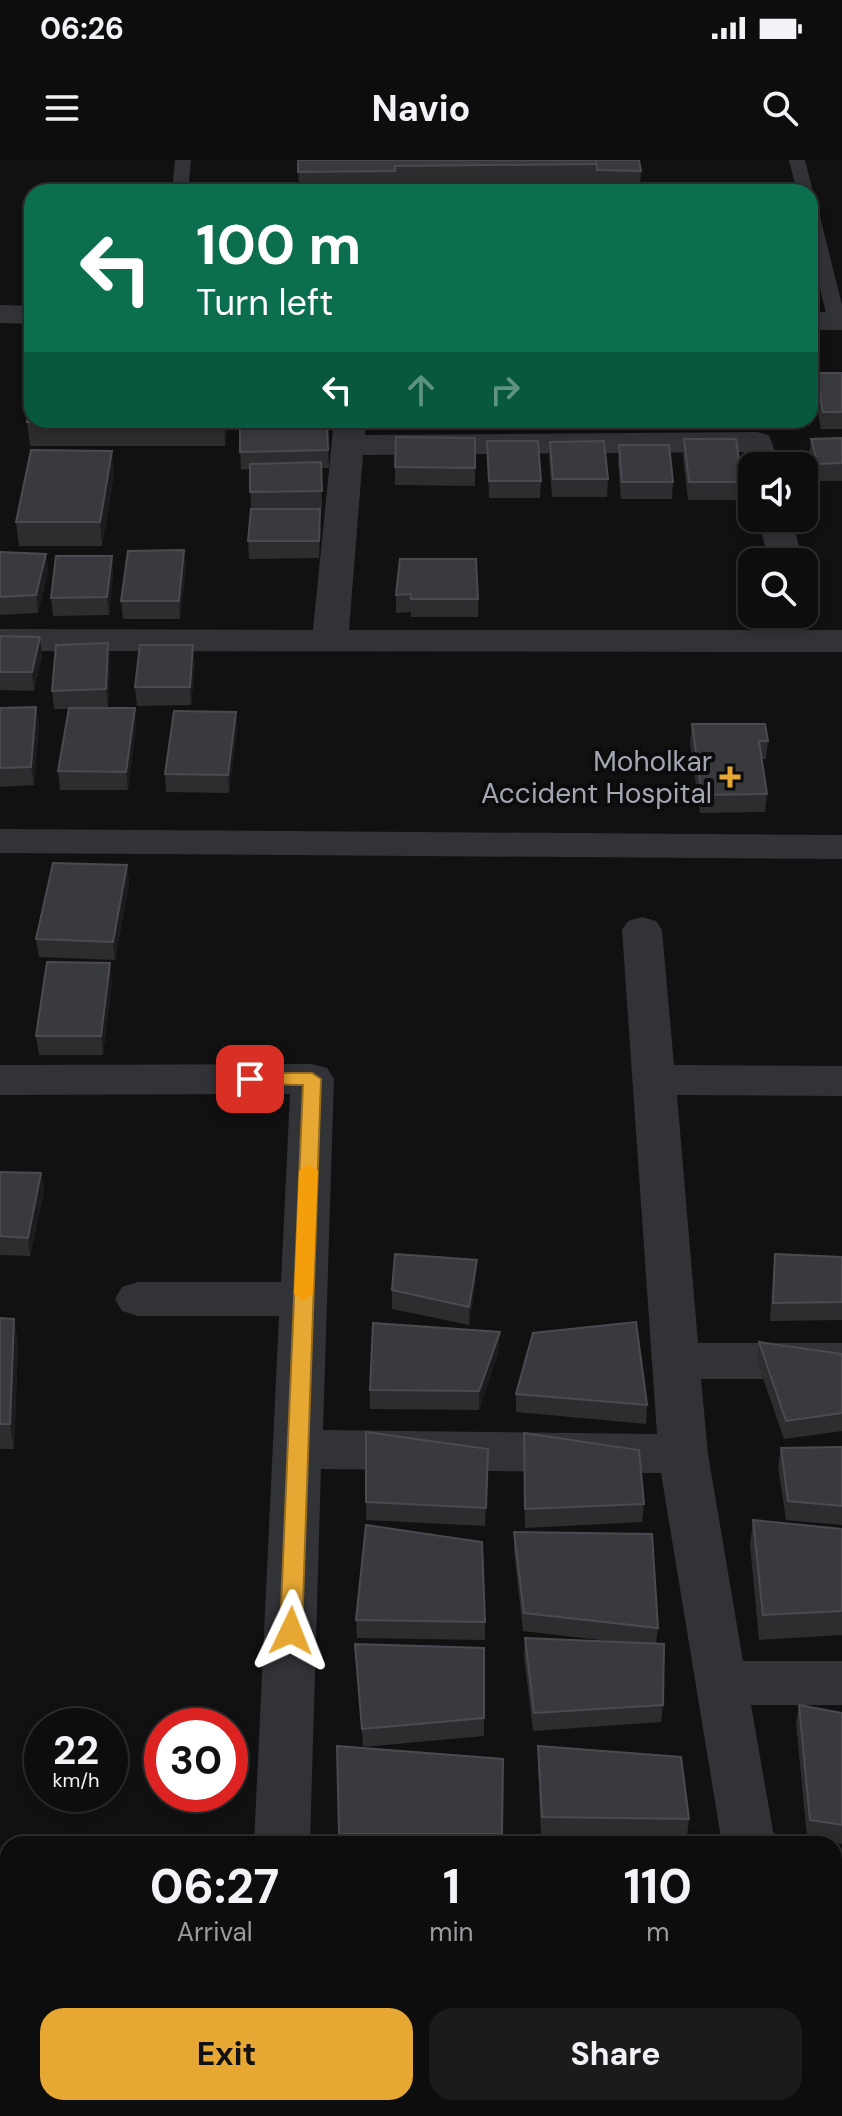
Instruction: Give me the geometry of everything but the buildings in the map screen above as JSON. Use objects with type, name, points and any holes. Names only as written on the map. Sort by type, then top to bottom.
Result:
[{"type":"street","points":[[0,314],[24,315]]},
{"type":"street","points":[[330,640],[349,432],[757,442],[760,452]]},
{"type":"street","points":[[0,640],[330,640],[802,628],[842,641]]},
{"type":"street","points":[[0,841],[842,847]]},
{"type":"street","points":[[642,930],[683,1454],[746,1836]]},
{"type":"street","points":[[0,1080],[312,1079],[282,1836]]},
{"type":"street","points":[[654,1080],[842,1081]]},
{"type":"street","points":[[138,1299],[303,1299]]},
{"type":"street","points":[[676,1361],[842,1361]]},
{"type":"street","points":[[298,1449],[683,1454]]},
{"type":"street","points":[[721,1683],[842,1683]]},
{"type":"lane","points":[[181,184],[183,160]]},
{"type":"lane","points":[[797,160],[803,184]]},
{"type":"lane","points":[[818,256],[830,321]]},
{"type":"slow traffic","points":[[303,1294],[309,1171]]},
{"type":"place","name":"Moholkar Accident Hospital","points":[[730,777]]},
{"type":"route","points":[[250,1079],[312,1079],[291,1631]]}]
